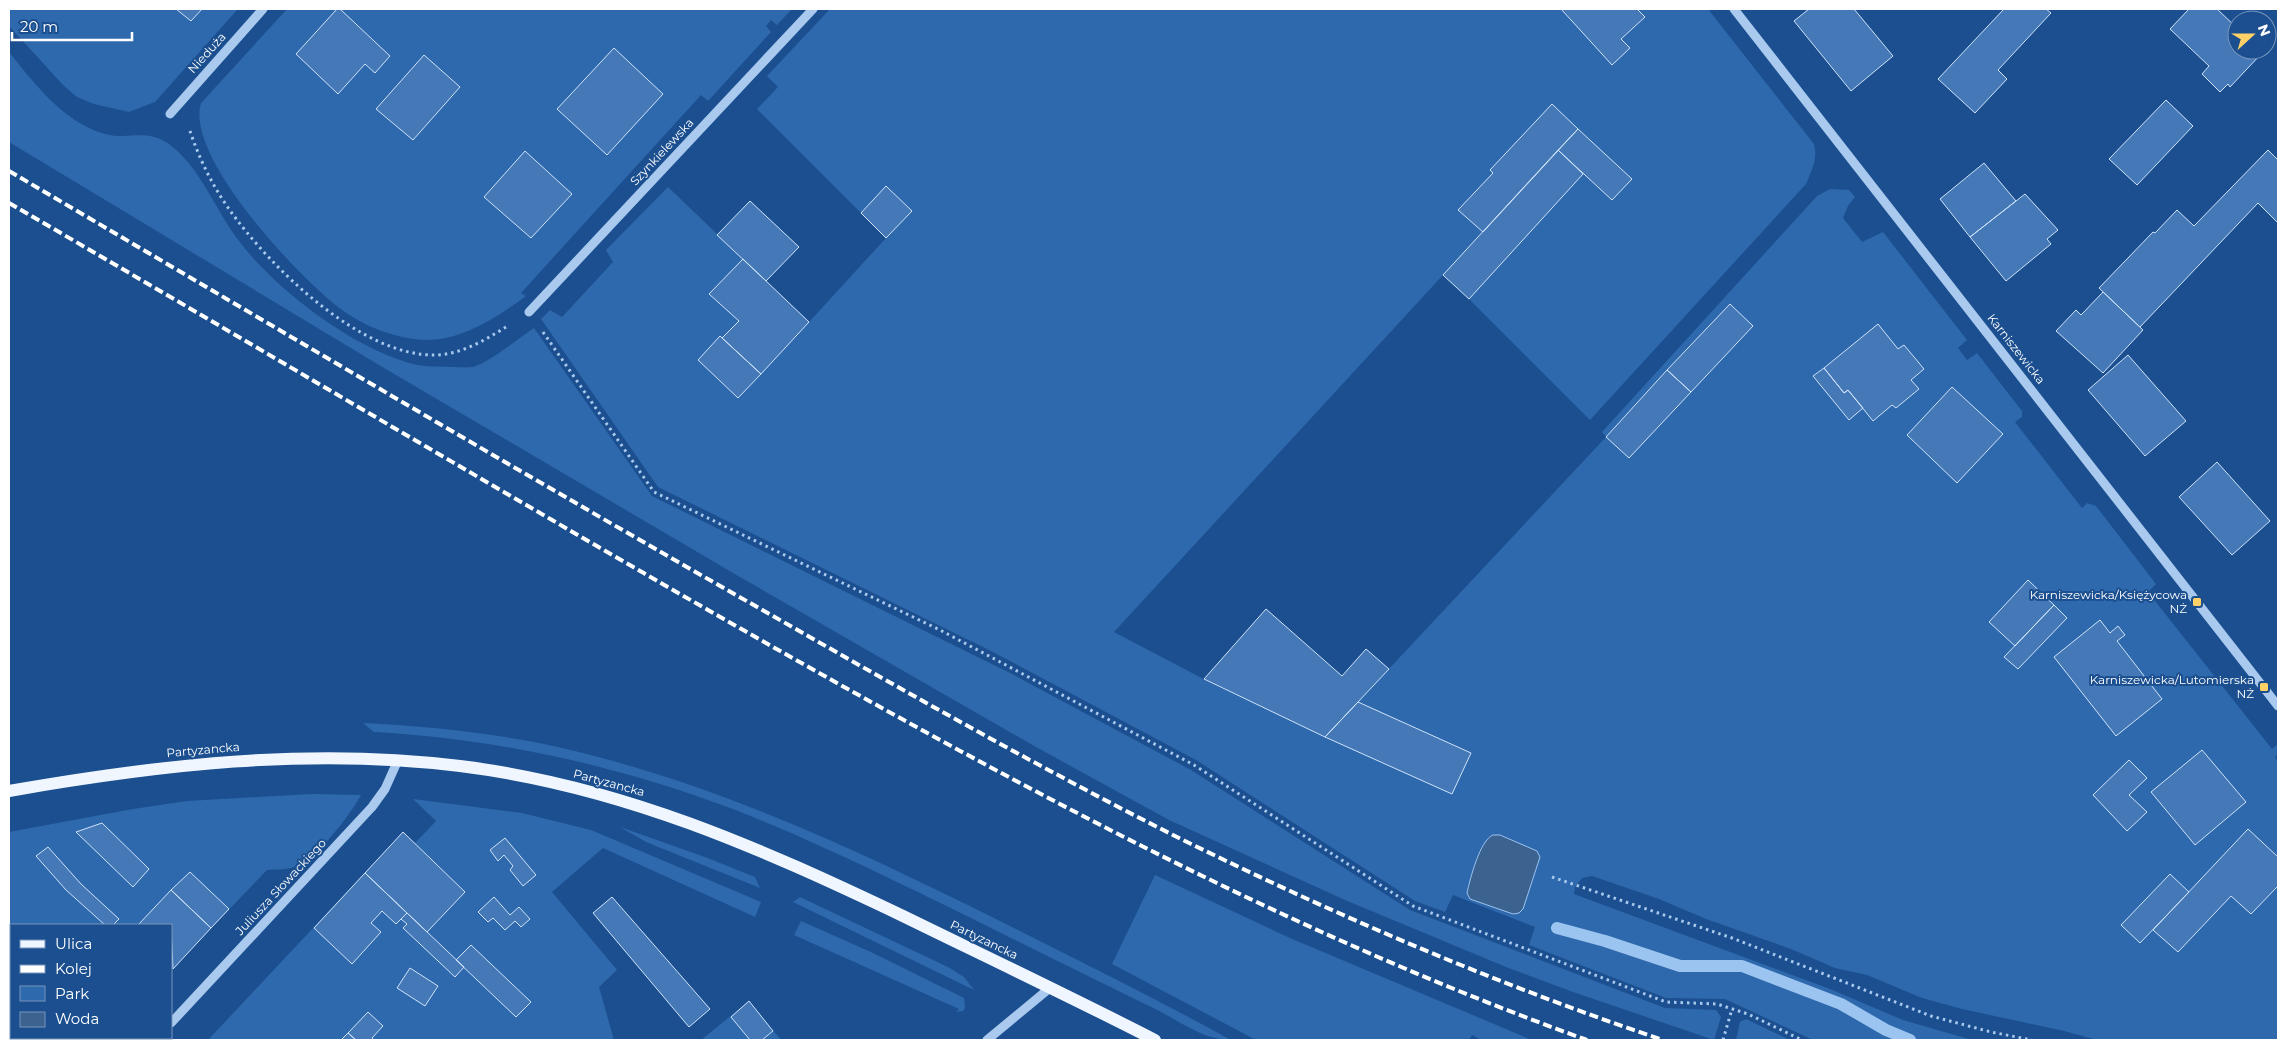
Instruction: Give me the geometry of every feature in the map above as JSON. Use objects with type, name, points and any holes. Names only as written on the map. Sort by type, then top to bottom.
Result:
[{"type":"main road","name":"Partyzancka","points":[[9,791],[108,774],[195,764],[324,757],[398,760],[461,766],[534,778],[595,792],[661,812],[794,864],[1051,987],[1155,1040]]},
{"type":"street","name":"Nieduża","points":[[170,114],[263,9]]},
{"type":"street","name":"Szynkielewska","points":[[529,312],[814,9]]},
{"type":"street","name":"Karniszewicka","points":[[1734,9],[2278,706]]},
{"type":"street","name":"Juliusza Słowackiego","points":[[172,1022],[372,807],[389,781],[398,760]]},
{"type":"street","points":[[987,1040],[1051,987]]},
{"type":"path","points":[[181,102],[197,151],[220,194],[244,230],[279,268],[361,334],[385,345],[411,353],[437,355],[476,345],[529,312],[654,492],[940,630],[1194,765],[1412,906],[1666,1002],[1717,1004],[1748,1014],[1802,1040]]},
{"type":"path","points":[[1552,877],[1732,938],[1931,1016],[1991,1032],[2032,1040]]},
{"type":"path","points":[[1723,1040],[1732,1009]]},
{"type":"green space","points":[[9,9],[238,9],[155,102],[129,112],[94,104],[77,97],[64,86],[9,26]]},
{"type":"green space","points":[[287,9],[792,9],[777,25],[771,20],[766,26],[771,32],[708,101],[701,95],[521,293],[526,296],[504,312],[466,332],[440,339],[427,340],[394,335],[373,328],[345,312],[326,297],[302,275],[251,217],[228,185],[210,154],[201,126],[201,103]]},
{"type":"green space","points":[[830,9],[1708,9],[1814,144],[1814,164],[1806,184],[1590,420],[1443,275],[1114,632],[1215,685],[1326,736],[1606,437],[1602,432],[1817,196],[1830,189],[1849,190],[1855,197],[1848,206],[1843,218],[1862,242],[1883,232],[1967,340],[1958,348],[1967,360],[1977,353],[2022,411],[2022,417],[2015,422],[2082,508],[2087,503],[2096,506],[2156,584],[2148,592],[2272,749],[2278,744],[2278,754],[2275,757],[2278,761],[2278,1040],[2097,1040],[1962,1009],[1922,998],[1867,975],[1835,968],[1791,949],[1706,919],[1659,899],[1592,876],[1582,878],[1575,887],[1574,894],[1830,989],[1903,1020],[1972,1040],[1813,1040],[1725,999],[1666,998],[1529,945],[1535,927],[1453,895],[1445,912],[1415,901],[1196,760],[991,651],[658,487],[541,319],[550,310],[562,317],[613,262],[606,250],[668,187],[809,322],[886,238],[757,109],[778,87],[767,76]],"holes":[[[1493,835],[1500,835],[1537,851],[1467,894],[1476,861],[1484,844]]]},
{"type":"green space","points":[[9,52],[40,89],[76,121],[114,136],[148,136],[156,138],[165,141],[174,148],[193,169],[239,241],[255,260],[296,298],[343,332],[368,346],[417,365],[473,367],[488,360],[534,328],[652,496],[1012,674],[1191,770],[1410,910],[1665,1008],[1716,1010],[1721,1017],[1714,1040],[1506,967],[1345,900],[1169,820],[1036,747],[740,577],[389,371],[9,142]]},
{"type":"green space","points":[[363,723],[454,730],[544,744],[665,776],[723,797],[781,819],[894,870],[1119,981],[1231,1040],[1210,1037],[1200,1033],[883,875],[797,835],[738,811],[649,781],[559,757],[467,741],[374,732]]},
{"type":"green space","points":[[311,794],[361,795],[340,826],[321,848],[300,864],[291,868],[267,870],[172,969],[172,924],[10,924],[10,1039],[108,1039],[9,1040],[9,832],[187,801]]},
{"type":"green space","points":[[413,799],[522,813],[591,830],[761,902],[755,917],[603,848],[552,892],[617,970],[599,987],[614,1040],[208,1040],[403,832],[415,843],[436,821]]},
{"type":"green space","points":[[620,827],[755,877],[760,888],[646,842]]},
{"type":"green space","points":[[1155,875],[1290,938],[1532,1040],[1481,1040],[1472,1035],[1469,1040],[1256,1040],[1112,964]]},
{"type":"green space","points":[[800,897],[950,968],[964,977],[974,990],[793,902]]},
{"type":"green space","points":[[801,921],[873,953],[964,998],[965,1008],[963,1011],[956,1012],[959,1009],[794,935]]},
{"type":"green space","points":[[749,1001],[781,1040],[701,1040]]},
{"type":"green space","points":[[1746,1019],[1790,1040],[1736,1040],[1740,1022]]},
{"type":"water","points":[[1493,835],[1500,835],[1537,851],[1540,857],[1523,909],[1519,913],[1513,914],[1470,899],[1467,893],[1480,852],[1488,838]]},
{"type":"building","points":[[176,9],[202,9],[191,21]]},
{"type":"building","points":[[337,9],[340,9],[390,56],[375,73],[365,64],[338,94],[296,54]]},
{"type":"building","points":[[1561,9],[1637,9],[1645,17],[1621,39],[1630,48],[1612,65]]},
{"type":"building","points":[[1809,9],[1854,9],[1893,56],[1851,91],[1794,21]]},
{"type":"building","points":[[2004,9],[2046,9],[2051,13],[1998,70],[2007,79],[1975,113],[1938,79]]},
{"type":"building","points":[[2189,9],[2217,9],[2227,18],[2227,60],[2255,60],[2230,87],[2228,84],[2220,92],[2202,74],[2209,66],[2170,29]]},
{"type":"building","points":[[614,48],[663,94],[607,155],[557,109]]},
{"type":"building","points":[[424,55],[460,87],[413,140],[376,109]]},
{"type":"building","points":[[2166,100],[2193,126],[2137,185],[2109,159]]},
{"type":"building","points":[[1552,104],[1578,129],[1483,232],[1458,210],[1493,173],[1490,170]]},
{"type":"building","points":[[1578,129],[1632,179],[1612,200],[1558,150]]},
{"type":"building","points":[[1558,150],[1583,174],[1469,299],[1443,275]]},
{"type":"building","points":[[2268,150],[2278,160],[2278,223],[2258,203],[2140,327],[2099,288],[2177,210],[2194,226]]},
{"type":"building","points":[[525,151],[572,194],[531,238],[484,197]]},
{"type":"building","points":[[1984,163],[2016,201],[1970,237],[1940,199]]},
{"type":"building","points":[[886,186],[912,211],[886,238],[861,213]]},
{"type":"building","points":[[2025,194],[2058,230],[2047,239],[2051,244],[2006,281],[1970,237]]},
{"type":"building","points":[[750,201],[799,247],[766,281],[717,235]]},
{"type":"building","points":[[743,259],[809,322],[761,374],[722,338],[739,321],[709,294]]},
{"type":"building","points":[[2103,292],[2143,330],[2103,373],[2056,331],[2076,310],[2081,315]]},
{"type":"building","points":[[1730,304],[1753,326],[1691,392],[1667,370]]},
{"type":"building","points":[[1878,324],[1898,349],[1904,345],[1924,369],[1911,380],[1919,389],[1896,408],[1892,405],[1873,421],[1848,390],[1844,393],[1824,368]]},
{"type":"building","points":[[720,336],[761,374],[738,398],[698,360]]},
{"type":"building","points":[[2128,355],[2186,421],[2145,456],[2088,390]]},
{"type":"building","points":[[1824,368],[1844,393],[1848,390],[1863,408],[1849,420],[1813,376]]},
{"type":"building","points":[[1667,370],[1691,392],[1629,458],[1606,437]]},
{"type":"building","points":[[1952,387],[2003,434],[1957,483],[1907,435]]},
{"type":"building","points":[[2217,462],[2270,521],[2232,555],[2179,497]]},
{"type":"building","points":[[2028,580],[2054,605],[2015,646],[1989,622]]},
{"type":"building","points":[[2054,605],[2067,618],[2018,669],[2004,657]]},
{"type":"building","points":[[1266,609],[1342,676],[1366,649],[1389,669],[1325,737],[1204,679]]},
{"type":"building","points":[[2100,620],[2110,633],[2118,626],[2125,635],[2117,641],[2162,699],[2116,736],[2054,657]]},
{"type":"building","points":[[1358,702],[1471,753],[1452,794],[1325,737]]},
{"type":"building","points":[[2202,750],[2246,802],[2195,845],[2151,792]]},
{"type":"building","points":[[2129,760],[2147,778],[2129,795],[2147,812],[2127,831],[2093,795]]},
{"type":"building","points":[[102,823],[149,869],[133,887],[76,832]]},
{"type":"building","points":[[2248,829],[2278,857],[2278,886],[2251,914],[2231,896],[2178,952],[2153,930]]},
{"type":"building","points":[[403,832],[465,892],[427,932],[365,873]]},
{"type":"building","points":[[505,838],[536,875],[523,886],[510,870],[513,866],[504,855],[498,861],[490,850]]},
{"type":"building","points":[[48,847],[81,884],[119,919],[114,924],[104,924],[66,890],[36,856]]},
{"type":"building","points":[[190,872],[229,909],[211,928],[171,890]]},
{"type":"building","points":[[365,873],[407,913],[396,924],[382,911],[371,923],[381,932],[352,964],[314,928]]},
{"type":"building","points":[[2170,874],[2189,892],[2140,943],[2121,925]]},
{"type":"building","points":[[171,890],[211,928],[173,969],[172,924],[139,924]]},
{"type":"building","points":[[494,897],[510,915],[519,907],[530,919],[521,927],[515,921],[505,930],[493,918],[488,922],[478,912]]},
{"type":"building","points":[[612,897],[710,1009],[689,1027],[593,913]]},
{"type":"building","points":[[407,913],[464,967],[455,977],[403,928],[407,924],[401,919]]},
{"type":"building","points":[[471,945],[531,1002],[516,1017],[456,960]]},
{"type":"building","points":[[410,968],[438,986],[425,1006],[397,988]]},
{"type":"building","points":[[749,1001],[773,1031],[762,1040],[750,1040],[731,1017]]},
{"type":"building","points":[[368,1012],[383,1026],[372,1038],[374,1040],[356,1040],[348,1033]]},
{"type":"building","points":[[348,1033],[356,1040],[341,1040]]},
{"type":"building","points":[[47,1039],[108,1039],[107,1040]]},
{"type":"waterway","points":[[1557,928],[1605,941],[1680,966],[1742,966],[1841,1004],[1886,1030],[1910,1040]]},
{"type":"railway","points":[[9,171],[677,561],[923,701],[1075,784],[1236,866],[1356,921],[1477,972],[1663,1040]]},
{"type":"railway","points":[[9,203],[708,610],[1029,788],[1248,898],[1359,949],[1472,996],[1587,1040]]},
{"type":"place","name":"Karniszewicka/Księżycowa NŻ","points":[[2197,602]]},
{"type":"place","name":"Karniszewicka/Lutomierska NŻ","points":[[2264,687]]}]
